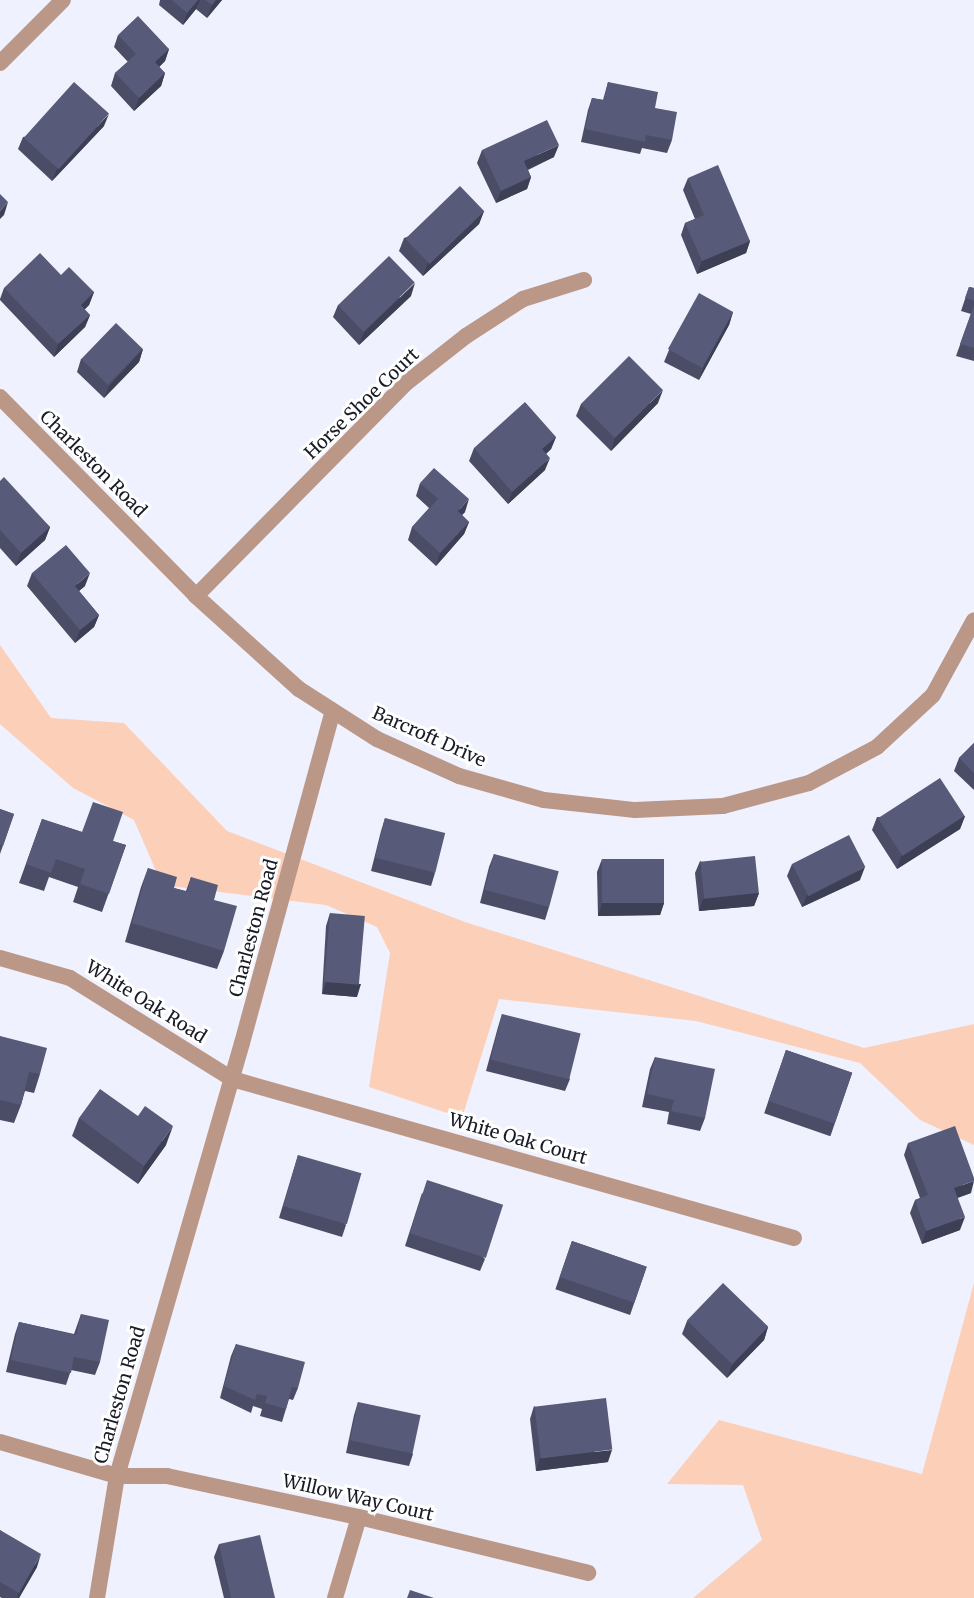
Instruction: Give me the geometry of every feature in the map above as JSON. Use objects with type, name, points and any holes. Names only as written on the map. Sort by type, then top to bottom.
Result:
[{"type":"street","points":[[0,63],[63,0]]},
{"type":"street","name":"Horse Shoe Court","points":[[196,596],[405,384],[466,336],[523,299],[584,280]]},
{"type":"street","name":"Charleston Road","points":[[0,397],[196,596],[299,689],[333,711],[232,1078],[117,1476],[96,1598]]},
{"type":"street","name":"Barcroft Drive","points":[[333,711],[377,739],[459,776],[544,800],[635,810],[723,806],[809,783],[877,747],[933,695],[974,620]]},
{"type":"street","name":"White Oak Road","points":[[0,958],[70,978],[232,1078]]},
{"type":"street","name":"White Oak Court","points":[[232,1078],[794,1238]]},
{"type":"street","name":"Willow Way Court","points":[[0,1442],[117,1476],[166,1476],[359,1516],[588,1573]]},
{"type":"street","points":[[335,1598],[359,1516]]},
{"type":"shaded area","points":[[0,645],[51,718],[124,723],[227,831],[465,922],[864,1048],[974,1024],[974,1145],[920,1120],[860,1063],[696,1021],[499,999],[462,1118],[369,1087],[390,953],[377,927],[326,905],[162,885],[134,820],[73,788],[0,724]]},
{"type":"shaded area","points":[[974,1283],[974,1598],[693,1598],[762,1540],[743,1485],[667,1484],[719,1420],[922,1474]]},
{"type":"building","points":[[172,0],[198,0],[187,13]]},
{"type":"building","points":[[205,0],[216,0],[212,5]]},
{"type":"building","points":[[138,16],[169,49],[155,62],[165,73],[139,98],[115,73],[136,54],[118,35]]},
{"type":"building","points":[[74,82],[109,113],[59,169],[24,138]]},
{"type":"building","points":[[608,82],[658,92],[655,108],[677,112],[672,140],[646,135],[645,142],[585,129],[592,98],[604,100]]},
{"type":"building","points":[[547,120],[559,145],[524,161],[531,177],[501,191],[482,150]]},
{"type":"building","points":[[718,165],[750,241],[702,261],[685,223],[704,215],[688,178]]},
{"type":"building","points":[[460,186],[484,211],[430,264],[405,239]]},
{"type":"building","points":[[0,194],[8,202],[0,211]]},
{"type":"building","points":[[40,253],[61,275],[69,267],[94,292],[81,305],[90,315],[58,344],[4,288]]},
{"type":"building","points":[[389,256],[415,283],[364,332],[338,305]]},
{"type":"building","points":[[969,287],[974,288],[974,301],[965,298]]},
{"type":"building","points":[[699,293],[733,312],[702,368],[668,349]]},
{"type":"building","points":[[974,305],[974,348],[960,344]]},
{"type":"building","points":[[116,323],[143,349],[108,385],[81,359]]},
{"type":"building","points":[[629,356],[663,390],[615,438],[581,404]]},
{"type":"building","points":[[525,402],[556,437],[542,449],[550,458],[512,492],[474,448]]},
{"type":"building","points":[[434,468],[469,499],[458,511],[469,522],[440,553],[412,527],[438,499],[420,483]]},
{"type":"building","points":[[4,477],[50,527],[21,553],[0,530],[0,481]]},
{"type":"building","points":[[66,545],[90,573],[75,586],[99,615],[80,630],[32,573]]},
{"type":"building","points":[[974,743],[974,773],[959,758]]},
{"type":"building","points":[[940,778],[965,816],[902,856],[878,818]]},
{"type":"building","points":[[93,802],[123,812],[113,841],[126,845],[109,894],[80,884],[85,869],[56,859],[51,873],[26,864],[42,819],[82,832]]},
{"type":"building","points":[[0,809],[14,814],[3,846],[0,845]]},
{"type":"building","points":[[385,818],[445,833],[435,873],[375,858]]},
{"type":"building","points":[[849,835],[865,867],[808,896],[792,864]]},
{"type":"building","points":[[494,854],[559,871],[549,907],[484,890]]},
{"type":"building","points":[[755,856],[759,893],[704,899],[700,862]]},
{"type":"building","points":[[602,859],[664,859],[664,903],[602,903]]},
{"type":"building","points":[[148,868],[177,877],[174,888],[187,892],[191,877],[218,885],[214,900],[237,906],[224,951],[132,923]]},
{"type":"building","points":[[330,913],[365,916],[359,985],[324,982]]},
{"type":"building","points":[[502,1014],[581,1034],[569,1079],[491,1060]]},
{"type":"building","points":[[0,1036],[47,1048],[40,1074],[29,1072],[21,1105],[0,1100]]},
{"type":"building","points":[[786,1050],[852,1073],[835,1124],[768,1101]]},
{"type":"building","points":[[655,1057],[715,1069],[705,1118],[671,1111],[674,1100],[647,1094]]},
{"type":"building","points":[[100,1089],[138,1116],[145,1106],[173,1126],[144,1166],[79,1118]]},
{"type":"building","points":[[955,1126],[974,1178],[974,1181],[954,1188],[965,1217],[926,1231],[915,1200],[928,1195],[908,1143]]},
{"type":"building","points":[[298,1155],[361,1173],[347,1224],[283,1206]]},
{"type":"building","points":[[427,1180],[503,1205],[486,1258],[410,1233]]},
{"type":"building","points":[[572,1241],[647,1267],[634,1303],[560,1277]]},
{"type":"building","points":[[723,1283],[768,1327],[732,1364],[687,1320]]},
{"type":"building","points":[[81,1314],[109,1320],[100,1362],[74,1357],[71,1373],[11,1360],[19,1322],[76,1335]]},
{"type":"building","points":[[236,1344],[305,1362],[298,1388],[292,1387],[286,1409],[265,1403],[267,1396],[257,1394],[255,1400],[224,1386]]},
{"type":"building","points":[[606,1398],[612,1450],[541,1458],[535,1407]]},
{"type":"building","points":[[358,1402],[421,1415],[412,1453],[350,1440]]},
{"type":"building","points":[[0,1530],[41,1554],[19,1593],[0,1582]]},
{"type":"building","points":[[260,1535],[275,1598],[231,1598],[219,1544]]},
{"type":"building","points":[[410,1590],[434,1598],[407,1598]]}]
